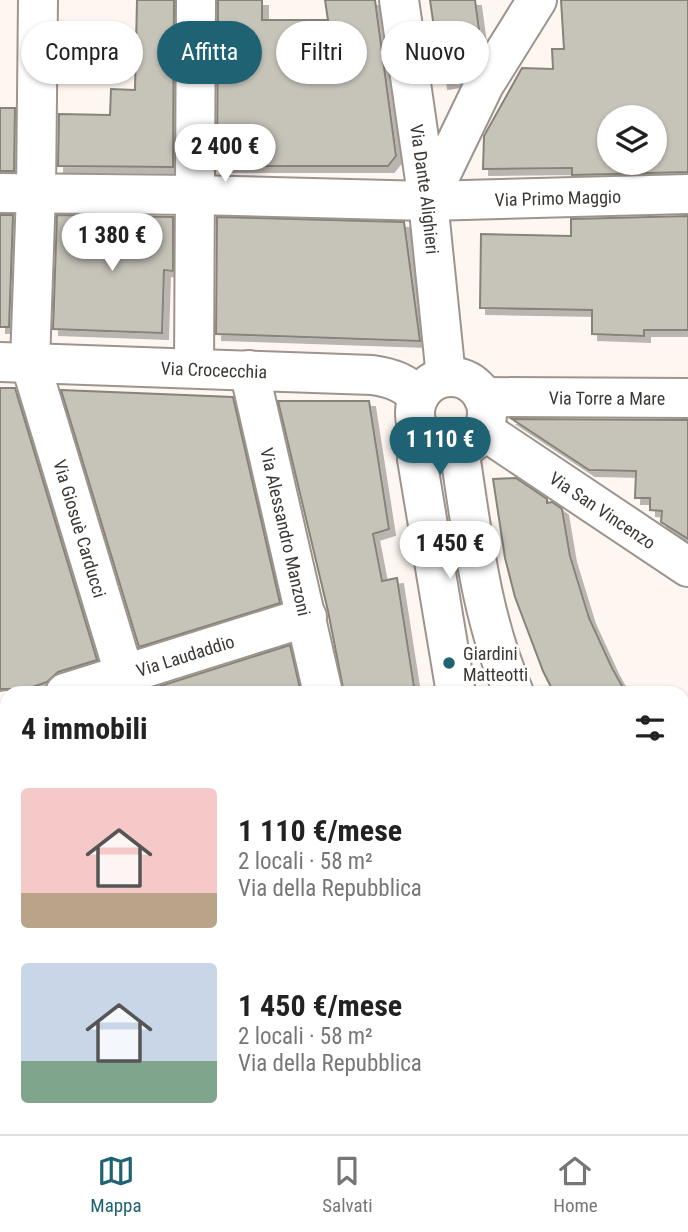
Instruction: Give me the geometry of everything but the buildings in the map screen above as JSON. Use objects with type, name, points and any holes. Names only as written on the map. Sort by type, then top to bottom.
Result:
[{"type":"street","name":"Via Giosuè Carducci","points":[[38,0],[18,193],[15,362],[127,684]]},
{"type":"street","points":[[194,368],[197,0]]},
{"type":"street","name":"Via Dante Alighieri","points":[[399,0],[428,201],[432,387]]},
{"type":"street","points":[[428,201],[484,85],[537,0]]},
{"type":"street","name":"Via Primo Maggio","points":[[18,193],[428,201],[688,194]]},
{"type":"street","name":"Via Crocecchia","points":[[15,362],[392,378],[407,385],[432,387]]},
{"type":"street","name":"Via Alessandro Manzoni","points":[[249,370],[322,686]]},
{"type":"street","points":[[417,459],[454,682],[507,676],[477,566],[475,424],[467,381],[432,387],[415,409],[416,422],[421,433],[429,442],[441,448],[475,424]]},
{"type":"street","name":"Via Torre a Mare","points":[[475,424],[688,398]]},
{"type":"street","name":"Via San Vincenzo","points":[[475,424],[688,567]]},
{"type":"street","name":"Via Laudaddio","points":[[127,684],[307,618]]},
{"type":"place","name":"Giardini Matteotti","points":[[449,663]]}]
